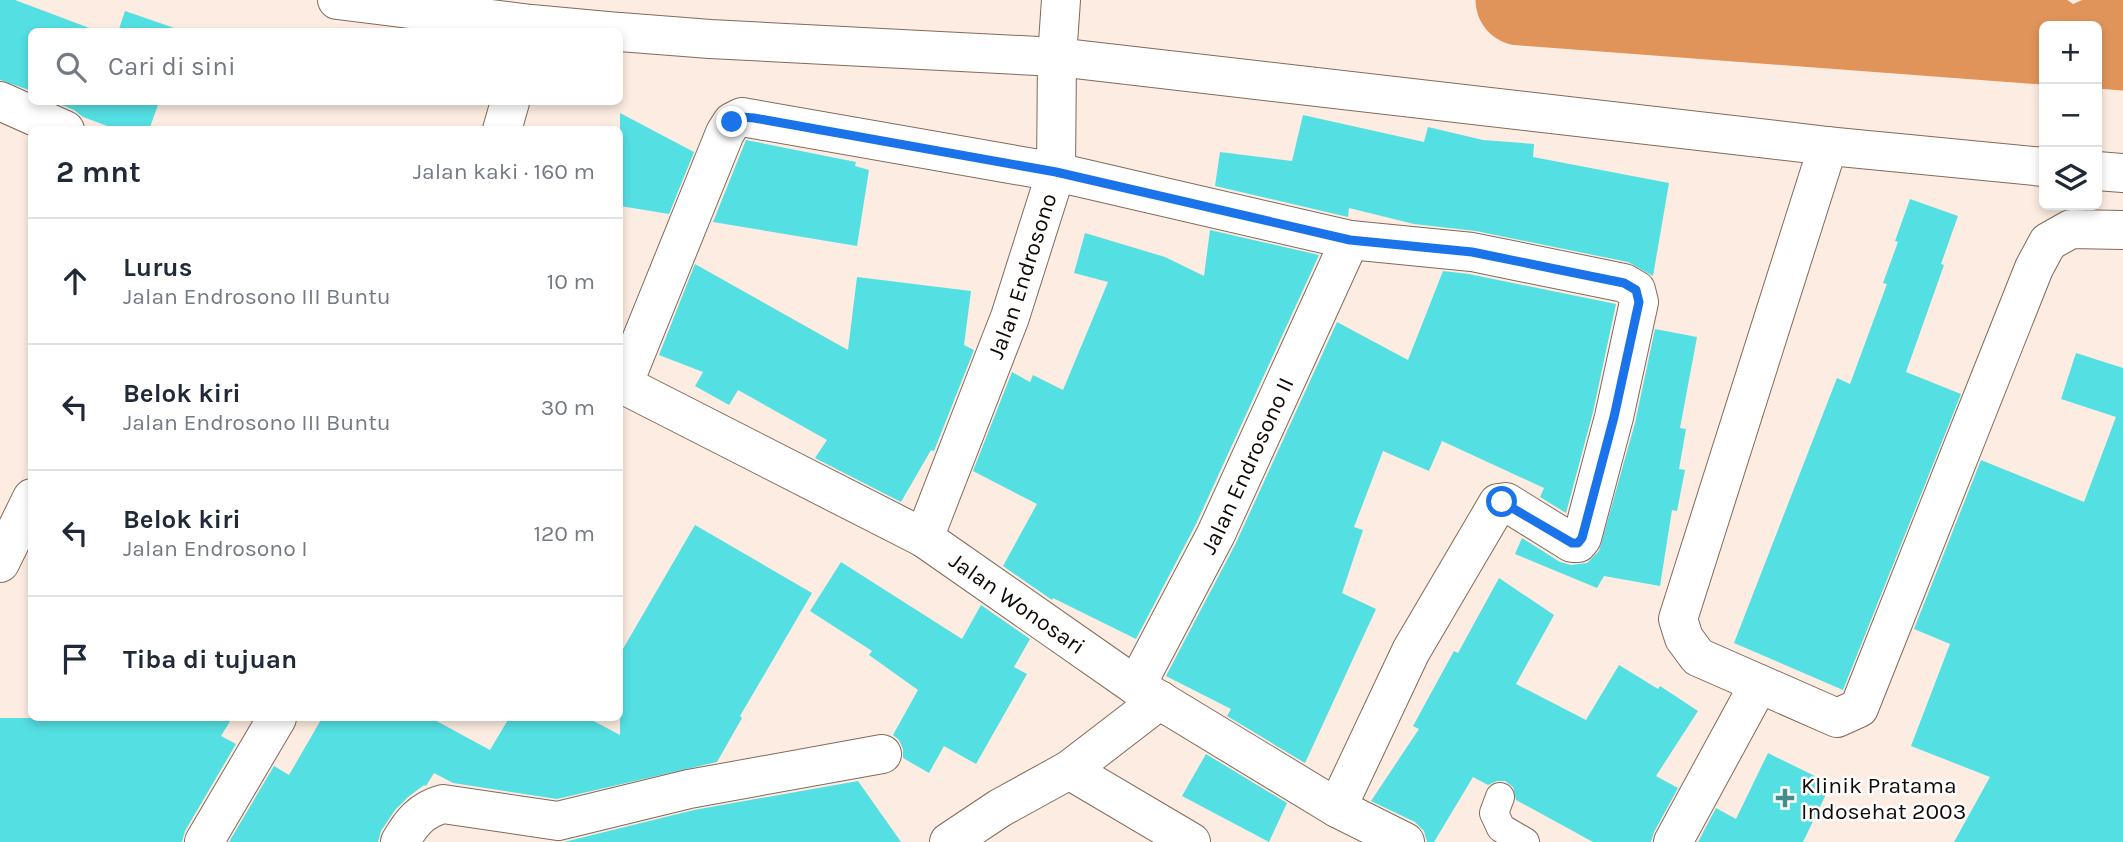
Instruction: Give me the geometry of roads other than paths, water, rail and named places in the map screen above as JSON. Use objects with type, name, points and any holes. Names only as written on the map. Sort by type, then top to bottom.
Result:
[{"type":"street","points":[[337,0],[530,28]]},
{"type":"street","points":[[623,32],[710,39],[1059,29],[1828,146],[2039,167]]},
{"type":"street","name":"Jalan Endrosono","points":[[924,538],[1010,317],[1056,172],[1059,29]]},
{"type":"street","points":[[0,101],[56,126]]},
{"type":"street","points":[[503,126],[509,105]]},
{"type":"street","points":[[623,379],[726,133],[732,122],[741,117],[1056,172],[1350,240],[1472,252],[1624,283],[1636,290],[1639,302],[1614,417],[1582,538],[1578,543],[1572,543],[1506,502],[1498,503],[1411,651],[1337,808]]},
{"type":"street","points":[[1828,146],[1678,619],[1684,638],[1698,657],[1837,718],[1859,708],[2043,250],[2048,242],[2071,229],[2123,230]]},
{"type":"street","points":[[2102,171],[2123,173]]},
{"type":"street","name":"Jalan Endrosono II","points":[[1148,693],[1216,534],[1350,240]]},
{"type":"street","name":"Jalan Wonosari","points":[[623,385],[924,538],[1148,693],[1337,808],[1405,842]]},
{"type":"street","points":[[0,563],[28,506]]},
{"type":"street","points":[[1673,842],[1759,684]]},
{"type":"street","points":[[949,842],[1000,808],[1069,770],[1148,693]]},
{"type":"street","points":[[204,842],[275,721]]},
{"type":"street","points":[[400,842],[427,808],[443,804],[558,821],[689,789],[882,754]]},
{"type":"street","points":[[1069,770],[1191,842]]},
{"type":"lane","points":[[1500,797],[1494,813],[1501,828],[1525,842]]},
{"type":"waterway","points":[[1521,0],[2039,39]]},
{"type":"waterway","points":[[2102,43],[2123,45]]},
{"type":"place","name":"Klinik Pratama Indosehat 2003","points":[[1785,798]]}]
